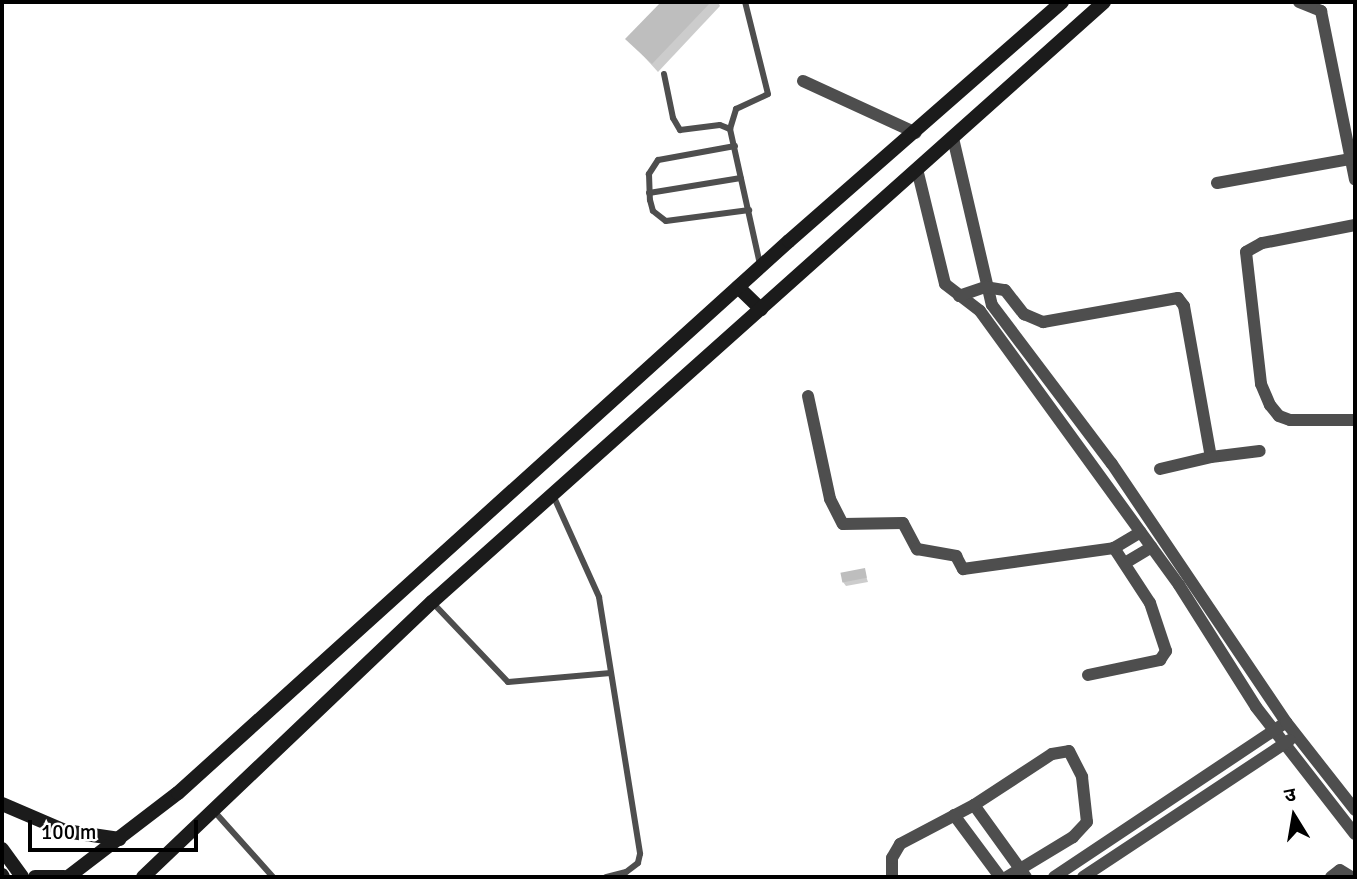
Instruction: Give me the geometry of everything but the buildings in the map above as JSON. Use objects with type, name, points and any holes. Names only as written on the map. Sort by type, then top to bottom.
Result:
[{"type":"street","points":[[35,877],[66,877],[178,793],[761,266],[916,133],[1062,2]]},
{"type":"street","points":[[143,877],[432,602],[1104,2]]},
{"type":"street","points":[[1299,2],[1321,11],[1355,180]]},
{"type":"street","points":[[803,81],[916,133]]},
{"type":"street","points":[[953,138],[985,287],[992,305],[1170,561],[1297,737],[1355,810]]},
{"type":"street","points":[[1217,183],[1351,159]]},
{"type":"street","points":[[917,169],[941,276],[960,296],[980,311],[1152,547],[1170,561],[1274,731],[1355,834]]},
{"type":"street","points":[[1355,225],[1262,243],[1246,252],[1261,384],[1270,405],[1279,416],[1290,421],[1355,419]]},
{"type":"street","points":[[738,287],[761,309]]},
{"type":"street","points":[[960,296],[985,287],[1005,290],[1024,314],[1044,322],[1178,298],[1184,306],[1211,457]]},
{"type":"street","points":[[808,396],[830,499],[843,524],[903,523],[917,549],[956,556],[963,569],[1114,548],[1141,532]]},
{"type":"street","points":[[1160,470],[1211,457],[1261,451]]},
{"type":"street","points":[[1125,563],[1152,547]]},
{"type":"street","points":[[1088,675],[1164,656],[1150,603],[1114,548]]},
{"type":"street","points":[[1054,877],[1286,722]]},
{"type":"street","points":[[1083,877],[1297,737]]},
{"type":"street","points":[[892,877],[892,858],[900,844],[974,804],[1052,754],[1069,751],[1074,755],[1082,777],[1087,822],[1073,837],[1023,873],[1007,877]]},
{"type":"street","points":[[2,804],[65,831],[119,838]]},
{"type":"street","points":[[974,804],[1023,873]]},
{"type":"street","points":[[954,815],[1000,877]]},
{"type":"street","points":[[2,849],[22,877]]},
{"type":"street","points":[[1331,877],[1340,870],[1351,877]]},
{"type":"lane","points":[[744,2],[768,94],[736,109],[730,129],[761,266]]},
{"type":"lane","points":[[664,74],[680,130],[720,125],[730,129]]},
{"type":"lane","points":[[735,146],[658,160],[649,174],[649,193],[653,211],[666,221],[748,210]]},
{"type":"lane","points":[[649,193],[741,178]]},
{"type":"lane","points":[[553,495],[599,597],[640,854],[632,867],[606,877]]},
{"type":"lane","points":[[432,602],[508,682],[529,684],[611,673]]},
{"type":"lane","points":[[214,810],[273,877]]}]
